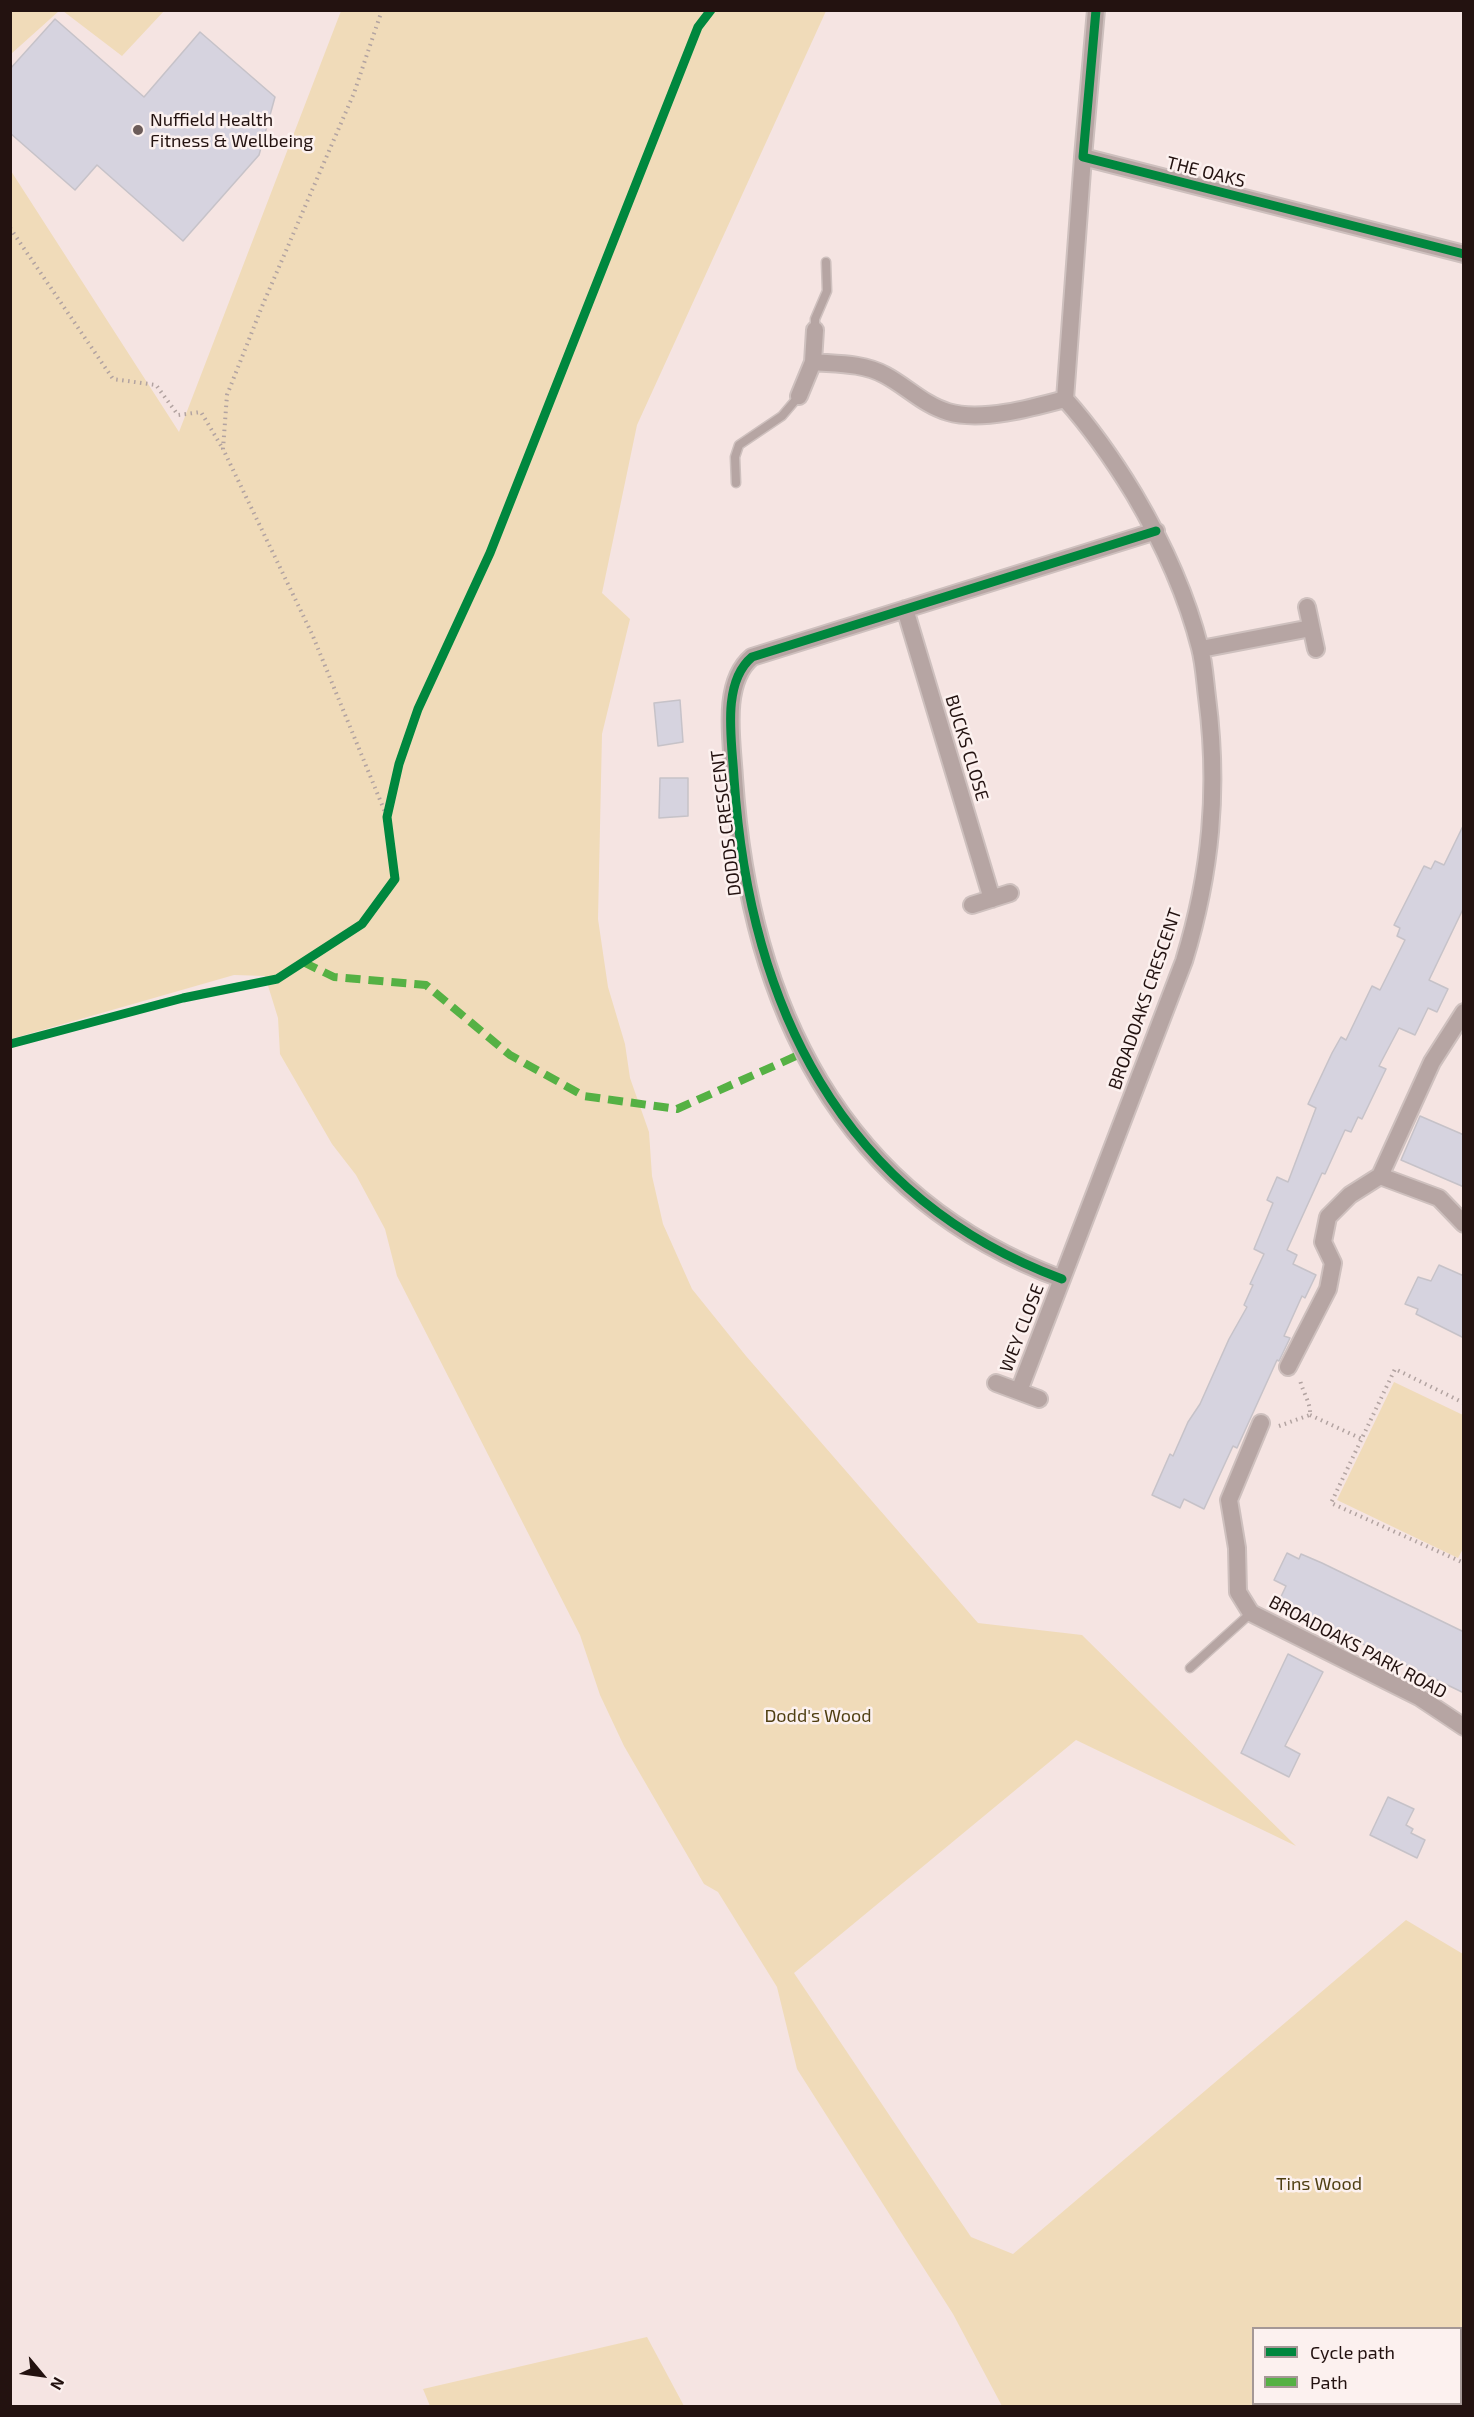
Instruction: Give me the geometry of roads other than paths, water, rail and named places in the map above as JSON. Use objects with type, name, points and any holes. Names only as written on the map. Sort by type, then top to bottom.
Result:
[{"type":"street","points":[[813,362],[862,367],[884,374],[935,407],[960,415],[1018,410],[1065,399],[1096,10]]},
{"type":"street","name":"THE OAKS","points":[[1083,157],[1464,254]]},
{"type":"street","points":[[799,396],[813,362],[815,330]]},
{"type":"street","name":"BROADOAKS CRESCENT","points":[[1062,1280],[1184,961],[1196,922],[1209,848],[1214,776],[1211,727],[1201,649],[1180,586],[1156,531],[1120,471],[1081,416],[1065,399]]},
{"type":"street","name":"DODDS CRESCENT","points":[[1062,1280],[1015,1260],[951,1224],[881,1163],[833,1102],[802,1053],[775,992],[758,931],[735,799],[731,698],[737,674],[752,657],[1156,531]]},
{"type":"street","points":[[1307,608],[1316,649]]},
{"type":"street","name":"BUCKS CLOSE","points":[[905,609],[992,898]]},
{"type":"street","points":[[1201,649],[1311,628]]},
{"type":"street","points":[[972,905],[1010,893]]},
{"type":"street","points":[[1291,1362],[1328,1289],[1334,1263],[1323,1242],[1328,1216],[1350,1195],[1380,1176],[1432,1062],[1464,1012]]},
{"type":"street","points":[[1380,1176],[1439,1198],[1464,1224]]},
{"type":"street","name":"WEY CLOSE","points":[[1019,1391],[1062,1280]]},
{"type":"street","name":"WEY CLOSE","points":[[996,1383],[1039,1399]]},
{"type":"street","name":"BROADOAKS PARK ROAD","points":[[1261,1424],[1228,1500],[1237,1548],[1238,1592],[1251,1613],[1419,1697],[1464,1727]]},
{"type":"lane","points":[[815,330],[815,319],[827,291],[826,261]]},
{"type":"lane","points":[[735,483],[735,457],[739,445],[782,416],[799,396]]},
{"type":"lane","points":[[1191,1668],[1251,1613]]},
{"type":"place","name":"Nuffield Health Fitness & Wellbeing","points":[[138,130]]},
{"type":"park label","name":"Dodd's Wood","points":[[818,1716]]},
{"type":"park label","name":"Tins Wood","points":[[1319,2184]]}]
